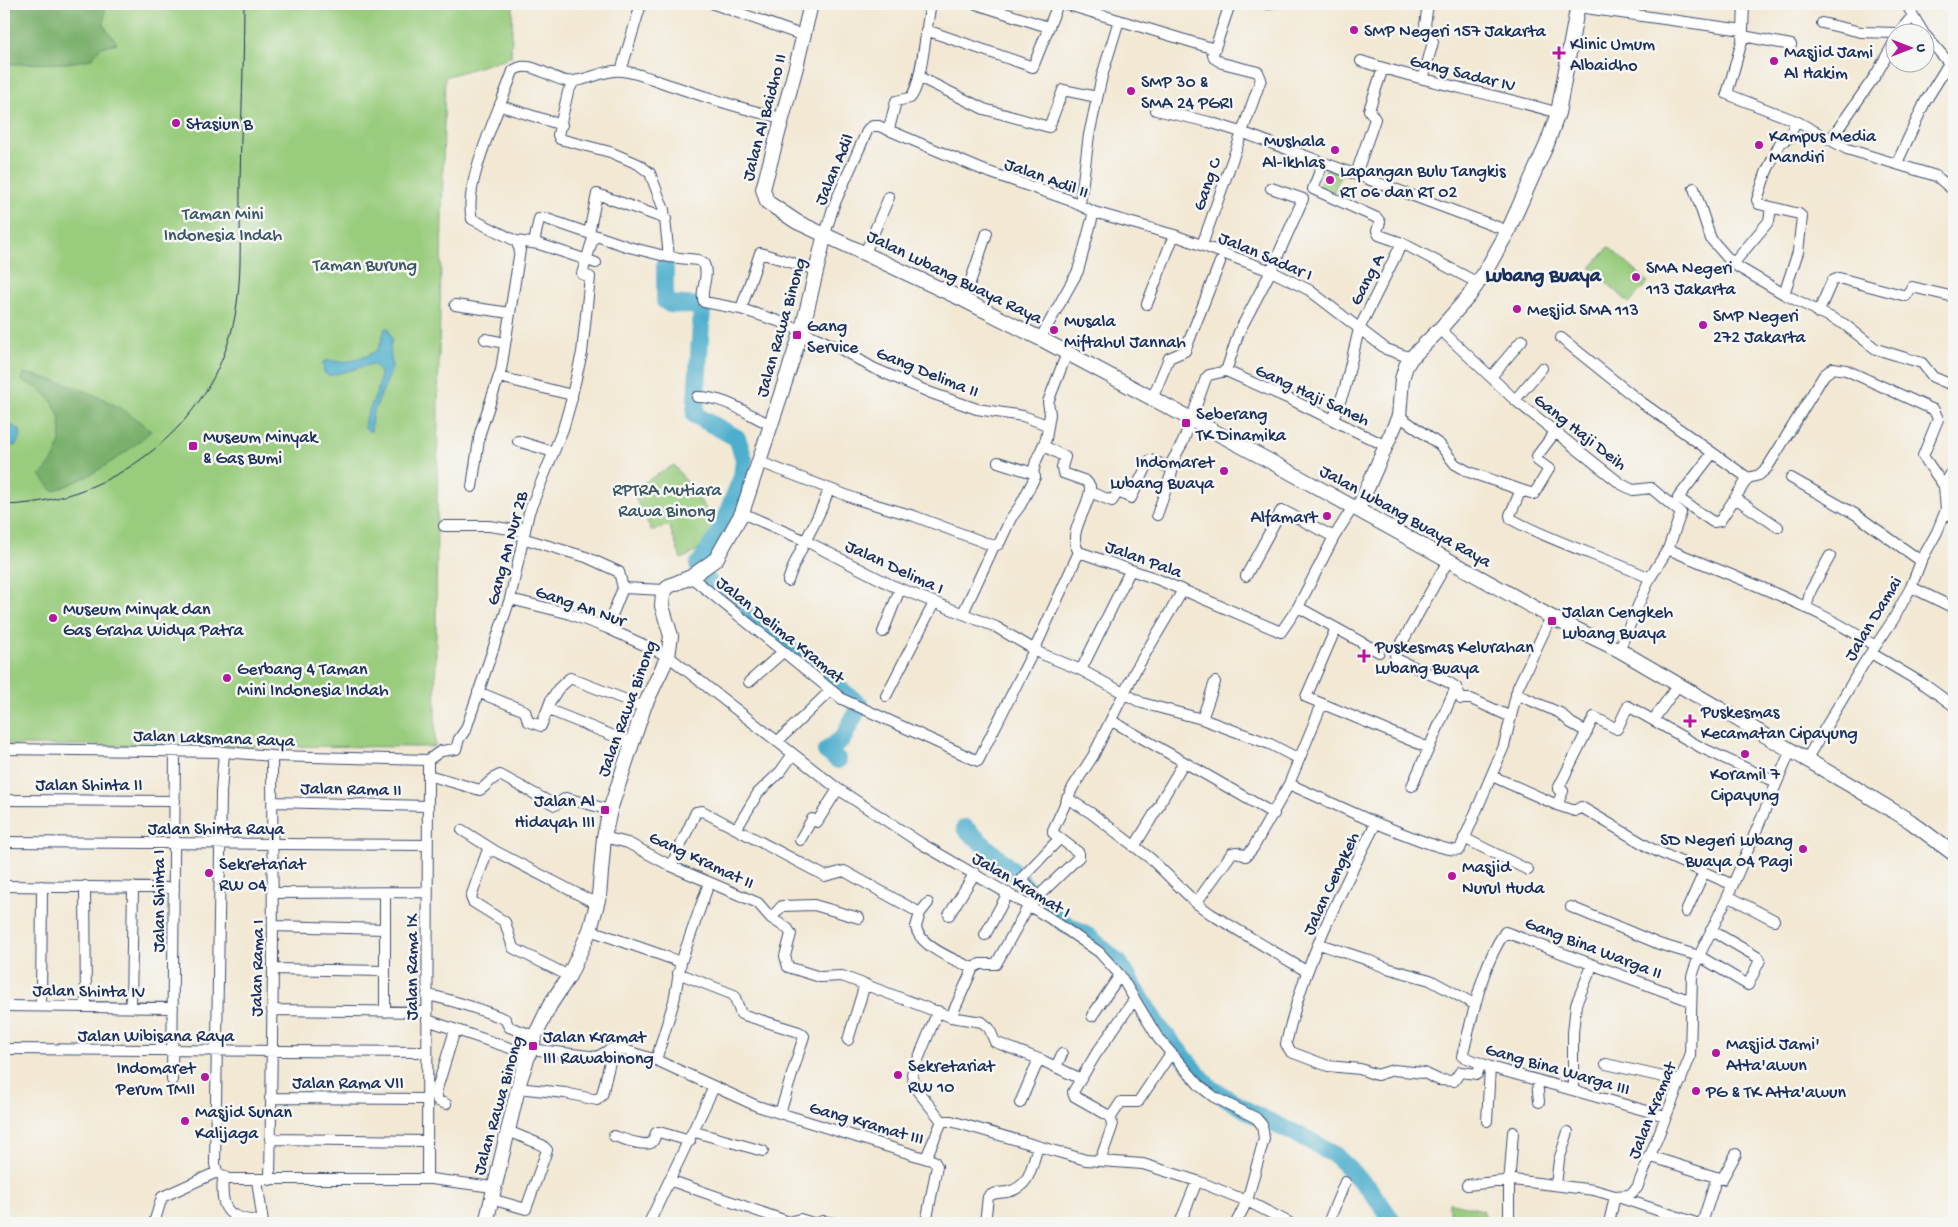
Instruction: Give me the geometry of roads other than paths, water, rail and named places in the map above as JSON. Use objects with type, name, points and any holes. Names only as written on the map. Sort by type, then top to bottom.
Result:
[{"type":"main road","name":"Jalan Al Baidho II","points":[[811,4],[763,189],[764,198],[767,202],[797,222],[826,234]]},
{"type":"main road","points":[[1356,508],[1399,416],[1402,379],[1411,358],[1440,329],[1478,283],[1508,231],[1547,144],[1558,113],[1578,5]]},
{"type":"main road","name":"Jalan Lubang Buaya Raya","points":[[826,234],[964,300],[1040,339],[1356,508],[1551,617],[1619,650],[1910,821],[1954,854]]},
{"type":"main road","name":"Jalan Rawa Binong","points":[[486,1223],[517,1088],[531,1046],[550,1005],[569,976],[590,930],[597,904],[604,837],[610,810],[644,706],[668,656],[671,636],[662,606],[664,590],[697,573],[720,555],[742,513],[802,332],[826,234]]},
{"type":"street","points":[[621,71],[641,4]]},
{"type":"street","points":[[714,4],[804,36]]},
{"type":"street","points":[[976,4],[1048,27]]},
{"type":"street","points":[[926,30],[1034,66],[1058,4]]},
{"type":"street","points":[[1065,4],[1215,49],[1230,4]]},
{"type":"street","points":[[1423,79],[1433,42],[1425,25],[1428,4]]},
{"type":"street","points":[[1744,4],[1743,33],[1727,94],[1796,121],[1847,149],[1936,176],[1951,188],[1954,174]]},
{"type":"street","points":[[1906,4],[1916,22]]},
{"type":"street","points":[[889,129],[896,101],[912,97],[919,77],[926,30],[927,5]]},
{"type":"street","points":[[1578,5],[1743,33],[1791,45]]},
{"type":"street","points":[[1908,22],[1912,17]]},
{"type":"street","points":[[1080,204],[1088,135],[1119,20]]},
{"type":"street","points":[[1822,23],[1861,32],[1886,33]]},
{"type":"street","points":[[1897,163],[1925,102],[1949,63],[1936,48]]},
{"type":"street","name":"Gang C","points":[[1202,245],[1261,75],[1258,72],[1217,60],[1213,54],[1215,49]]},
{"type":"street","points":[[1831,139],[1886,57]]},
{"type":"street","name":"Gang Sadar IV","points":[[1362,61],[1423,79],[1558,113]]},
{"type":"street","points":[[666,219],[597,194],[591,261],[534,243],[516,240],[475,222],[471,215],[476,174],[513,71],[518,67],[528,67],[554,77],[574,81],[621,71],[716,101],[782,118]]},
{"type":"street","points":[[1356,174],[1375,119],[1369,110],[1383,68]]},
{"type":"street","points":[[919,77],[984,110],[1049,127],[1063,90],[1097,97]]},
{"type":"street","points":[[574,81],[568,92],[562,125],[558,135],[564,142],[610,152],[638,164],[650,172],[666,219],[665,256]]},
{"type":"street","points":[[501,106],[562,125]]},
{"type":"street","points":[[1156,110],[1209,122],[1241,132],[1508,231]]},
{"type":"street","points":[[1784,294],[1798,252],[1802,217],[1799,214],[1759,204],[1757,200],[1766,172],[1776,150],[1781,141],[1788,138],[1796,121]]},
{"type":"street","name":"Jalan Adil","points":[[826,234],[834,205],[868,129],[875,126],[889,129]]},
{"type":"street","name":"Jalan Adil II","points":[[889,129],[992,174],[1080,204],[1094,212],[1078,271],[1040,339]]},
{"type":"street","points":[[1323,163],[1312,190],[1377,218],[1380,222],[1377,231],[1379,235],[1402,243],[1478,283]]},
{"type":"street","points":[[1168,467],[1183,442],[1206,378],[1209,375],[1226,371],[1239,332],[1271,271],[1302,199],[1271,188]]},
{"type":"street","points":[[1694,188],[1710,239],[1733,264],[1784,294],[1844,324],[1876,349],[1922,363],[1933,377],[1954,386]]},
{"type":"street","points":[[865,253],[889,197]]},
{"type":"street","points":[[1733,264],[1769,221],[1771,208]]},
{"type":"street","name":"Jalan Sadar I","points":[[1094,212],[1202,245],[1271,271],[1309,290],[1386,349],[1411,358]]},
{"type":"street","points":[[534,243],[539,219],[544,218],[665,256],[698,260],[704,264],[707,278],[702,297],[704,302],[741,309],[802,332]]},
{"type":"street","points":[[964,300],[987,233]]},
{"type":"street","points":[[1148,304],[1174,236]]},
{"type":"street","points":[[472,486],[480,433],[499,377],[520,255],[516,240]]},
{"type":"street","name":"Gang A","points":[[1332,420],[1345,388],[1359,329],[1402,243]]},
{"type":"street","points":[[741,309],[760,253],[816,270]]},
{"type":"street","name":"Gang An Nur 2B","points":[[426,760],[441,750],[456,749],[459,739],[466,729],[510,599],[523,534],[563,428],[572,395],[582,353],[590,277],[582,274],[591,261]]},
{"type":"street","points":[[1152,399],[1169,358],[1185,352],[1220,262]]},
{"type":"street","points":[[1818,312],[1832,281],[1839,278],[1906,296],[1912,287],[1954,295]]},
{"type":"street","points":[[455,305],[510,313]]},
{"type":"street","name":"Gang Haji Deih","points":[[1440,329],[1516,400],[1627,488],[1633,490],[1651,488],[1680,511],[1681,516],[1668,549]]},
{"type":"street","name":"Gang Delima II","points":[[802,332],[841,349],[873,368],[931,393],[976,409],[1023,416],[1047,425]]},
{"type":"street","points":[[1561,338],[1637,399],[1748,478]]},
{"type":"street","points":[[485,339],[505,343]]},
{"type":"street","points":[[1491,377],[1522,340]]},
{"type":"street","points":[[963,613],[994,546],[999,544],[1011,518],[1026,497],[1034,477],[1033,472],[1044,446],[1050,414],[1048,402],[1067,354]]},
{"type":"street","points":[[1516,400],[1542,368]]},
{"type":"street","points":[[1712,454],[1679,495],[1679,500],[1713,522],[1720,521],[1748,478],[1760,475],[1766,468],[1824,375],[1833,368],[1846,370],[1934,410],[1938,419],[1923,452],[1924,460],[1944,486],[1954,468]]},
{"type":"street","name":"Gang Haji Saneh","points":[[1226,371],[1386,446]]},
{"type":"street","points":[[499,377],[572,395]]},
{"type":"street","points":[[697,398],[710,398],[732,404],[771,425]]},
{"type":"street","points":[[1399,416],[1440,445],[1455,464],[1469,472],[1535,494],[1549,469],[1538,461],[1537,456],[1556,431]]},
{"type":"street","points":[[518,441],[553,452]]},
{"type":"street","points":[[1044,446],[1064,456],[1062,472],[1088,483],[1090,492],[1076,534],[1076,546],[1079,552]]},
{"type":"street","points":[[1090,492],[1112,501],[1118,492],[1131,498],[1150,460],[1174,469],[1156,515]]},
{"type":"street","points":[[760,462],[829,489],[914,516],[994,546]]},
{"type":"street","points":[[998,462],[1033,472]]},
{"type":"street","points":[[1791,478],[1855,514],[1921,561]]},
{"type":"street","name":"Jalan Damai","points":[[1806,760],[1893,620],[1911,587],[1921,561],[1937,532],[1946,510],[1944,486]]},
{"type":"street","points":[[788,580],[792,566],[806,541],[829,489]]},
{"type":"street","points":[[1521,490],[1510,519],[1536,533],[1602,557],[1650,578]]},
{"type":"street","points":[[1735,498],[1778,527]]},
{"type":"street","name":"Jalan Pala","points":[[974,761],[980,760],[1079,552],[1184,590],[1280,632],[1298,607],[1334,537],[1356,508]]},
{"type":"street","points":[[1946,510],[1954,519]]},
{"type":"street","points":[[1246,576],[1281,511],[1334,537]]},
{"type":"street","name":"Jalan Delima I","points":[[742,513],[806,541],[900,589],[996,627],[1034,649],[1107,682],[1124,694],[1158,708],[1202,719],[1270,744],[1299,759]]},
{"type":"street","points":[[444,526],[488,526],[523,534],[619,572],[623,580],[623,588],[607,628]]},
{"type":"street","points":[[1619,650],[1650,578],[1668,549],[1841,625],[1873,650],[1954,706]]},
{"type":"street","points":[[1806,608],[1811,590],[1830,556]]},
{"type":"street","points":[[1449,559],[1396,655],[1396,659],[1456,687],[1460,699],[1471,699],[1511,716]]},
{"type":"street","points":[[1081,670],[1130,571]]},
{"type":"street","name":"Jalan Delima Kramat","points":[[697,573],[783,652],[830,691],[862,709],[974,761]]},
{"type":"street","points":[[1911,587],[1954,608]]},
{"type":"street","points":[[623,588],[664,590]]},
{"type":"street","points":[[883,632],[900,589]]},
{"type":"street","points":[[951,1017],[973,968],[980,964],[996,964],[1034,901],[1079,857],[1079,853],[1053,830],[1067,798],[1094,756],[1124,694],[1184,590]]},
{"type":"street","name":"Gang An Nur","points":[[510,599],[567,613],[607,628],[668,656]]},
{"type":"street","points":[[886,696],[934,603]]},
{"type":"street","points":[[1298,607],[1379,652]]},
{"type":"street","points":[[1528,870],[1464,838],[1504,746],[1516,694],[1530,659],[1551,617]]},
{"type":"street","points":[[1336,628],[1306,698],[1429,748]]},
{"type":"street","points":[[749,682],[783,652]]},
{"type":"street","name":"Jalan Kramat I","points":[[668,656],[760,729],[778,740],[838,790],[922,844],[1008,893],[1034,901],[1099,952],[1120,975],[1158,1038],[1200,1086],[1214,1097],[1234,1105],[1256,1118],[1262,1125],[1264,1139],[1247,1201],[1236,1223]]},
{"type":"street","points":[[478,692],[525,712],[528,721],[541,726],[549,710],[551,700],[558,689],[570,678],[644,706]]},
{"type":"street","points":[[1202,719],[1216,682]]},
{"type":"street","points":[[1654,719],[1678,685]]},
{"type":"street","points":[[1412,786],[1456,687]]},
{"type":"street","points":[[778,740],[830,691]]},
{"type":"street","points":[[1516,694],[1560,713],[1571,724],[1587,732]]},
{"type":"street","points":[[1196,902],[1232,853],[1237,852],[1247,856],[1274,814],[1289,784],[1322,704]]},
{"type":"street","points":[[1556,805],[1563,791],[1558,789],[1594,717],[1617,729],[1628,706],[1654,719],[1702,748],[1776,782]]},
{"type":"street","points":[[549,710],[557,715],[631,743]]},
{"type":"street","points":[[1112,721],[1274,814]]},
{"type":"street","name":"Jalan Laksmana Raya","points":[[4,749],[224,752],[272,756],[426,760]]},
{"type":"street","name":"Jalan Shinta I","points":[[172,1080],[175,751]]},
{"type":"street","points":[[224,752],[221,793],[222,844],[215,1164],[220,1175],[223,1202],[230,1213],[241,1219],[263,1222],[256,1180]]},
{"type":"street","name":"Jalan Kramat","points":[[1615,1196],[1629,1194],[1637,1188],[1681,1081],[1690,1057],[1692,976],[1710,930],[1733,885],[1790,752]]},
{"type":"street","points":[[737,828],[758,793],[781,771],[794,754]]},
{"type":"street","name":"Jalan Rama I","points":[[270,1180],[273,969],[272,756]]},
{"type":"street","name":"Jalan Rama IX","points":[[426,760],[428,775],[427,1179]]},
{"type":"street","points":[[1134,847],[1184,762]]},
{"type":"street","points":[[428,775],[480,790],[492,778],[500,775],[555,805],[566,798],[610,810]]},
{"type":"street","points":[[1492,776],[1556,805],[1575,811],[1580,807],[1652,849],[1733,885]]},
{"type":"street","points":[[1289,784],[1376,823]]},
{"type":"street","points":[[800,840],[812,819],[817,822],[838,790]]},
{"type":"street","points":[[1067,798],[1091,813],[1134,847],[1160,868],[1196,902],[1230,926],[1306,970]]},
{"type":"street","name":"Jalan Shinta II","points":[[4,800],[175,800]]},
{"type":"street","name":"Jalan Rama II","points":[[273,802],[428,806]]},
{"type":"street","points":[[671,866],[696,812],[702,811],[825,876],[840,870],[851,874],[920,913]]},
{"type":"street","name":"Jalan Cengkeh","points":[[1464,838],[1460,849],[1454,851],[1376,823],[1344,885],[1306,970],[1286,1044],[1291,1052],[1328,1066],[1360,1069],[1377,1075],[1393,1070],[1424,1073],[1439,1080],[1454,1082],[1460,1072],[1477,1074],[1486,1066]]},
{"type":"street","points":[[462,830],[495,851],[597,904]]},
{"type":"street","name":"Gang Kramat II","points":[[604,837],[628,843],[671,866],[758,902],[771,918],[788,929],[791,934],[785,956],[788,967],[816,976],[838,975],[951,1017],[985,1023],[995,1042],[1039,1059]]},
{"type":"street","points":[[1034,901],[1022,878],[1060,838]]},
{"type":"street","name":"Jalan Shinta Raya","points":[[4,842],[428,845]]},
{"type":"street","points":[[495,851],[487,852],[472,897],[473,902],[505,922],[514,948],[569,976]]},
{"type":"street","points":[[1686,912],[1704,872]]},
{"type":"street","points":[[949,915],[975,873]]},
{"type":"street","points":[[656,1060],[674,1001],[681,962],[709,883]]},
{"type":"street","points":[[4,886],[174,888]]},
{"type":"street","points":[[41,1006],[42,886]]},
{"type":"street","points":[[85,886],[86,1006]]},
{"type":"street","points":[[131,1006],[133,887]]},
{"type":"street","points":[[385,892],[385,1012]]},
{"type":"street","points":[[273,893],[428,892]]},
{"type":"street","points":[[985,935],[1008,893]]},
{"type":"street","points":[[1728,896],[1774,920]]},
{"type":"street","points":[[928,903],[920,913],[916,926],[922,938],[939,952],[973,968]]},
{"type":"street","points":[[771,918],[782,906],[814,904],[860,918]]},
{"type":"street","points":[[1571,907],[1658,944],[1699,956],[1748,985],[1760,959],[1710,930]]},
{"type":"street","points":[[273,926],[385,929]]},
{"type":"street","points":[[590,930],[681,962]]},
{"type":"street","name":"Gang Bina Warga II","points":[[1468,1036],[1474,1004],[1488,967],[1505,932],[1592,966],[1691,1001]]},
{"type":"street","points":[[1319,944],[1387,968],[1430,980],[1474,1004]]},
{"type":"street","points":[[1573,1090],[1573,1033],[1576,1004],[1592,966]]},
{"type":"street","points":[[273,969],[385,971]]},
{"type":"street","points":[[678,973],[734,995],[741,1014],[799,1032],[804,1036],[780,1113]]},
{"type":"street","points":[[1092,1016],[1120,975]]},
{"type":"street","points":[[848,1040],[865,984]]},
{"type":"street","points":[[427,995],[453,1000],[505,1018],[509,1027],[531,1046]]},
{"type":"street","points":[[1111,1117],[1074,1096],[1073,1091],[1105,1040],[1134,1000]]},
{"type":"street","name":"Jalan Shinta IV","points":[[4,1006],[131,1006],[173,1008]]},
{"type":"street","points":[[272,1010],[385,1012],[427,1016],[455,1030],[531,1046]]},
{"type":"street","points":[[938,1011],[912,1078],[925,1103],[942,1121]]},
{"type":"street","points":[[446,1104],[438,1101],[436,1092],[455,1030]]},
{"type":"street","name":"Gang Bina Warga III","points":[[1468,1036],[1462,1056],[1486,1066],[1665,1116]]},
{"type":"street","name":"Gang Kramat III","points":[[531,1046],[597,1057],[613,1049],[624,1050],[656,1060],[714,1087],[780,1113],[926,1158],[942,1121],[951,1121],[1072,1156],[1100,1161],[1143,1164],[1197,1181],[1247,1201],[1290,1223]]},
{"type":"street","points":[[517,1088],[565,1093],[597,1100],[602,1095],[613,1049]]},
{"type":"street","name":"Jalan Wibisana Raya","points":[[4,1050],[427,1052]]},
{"type":"street","points":[[1100,1161],[1112,1127],[1111,1117],[1121,1102],[1138,1102],[1171,1053]]},
{"type":"street","points":[[1056,1067],[1062,1054]]},
{"type":"street","points":[[1020,1103],[1039,1059],[1081,1079]]},
{"type":"street","points":[[1606,1064],[1681,1081]]},
{"type":"street","points":[[1486,1066],[1487,1121]]},
{"type":"street","points":[[1538,1080],[1539,1102]]},
{"type":"street","points":[[649,1223],[714,1087]]},
{"type":"street","name":"Jalan Rama VII","points":[[270,1098],[426,1099]]},
{"type":"street","points":[[154,1223],[162,1197],[220,1175],[256,1180],[427,1179],[470,1182],[526,1209],[548,1150],[546,1147],[508,1131]]},
{"type":"street","points":[[614,1136],[639,1143],[650,1143],[654,1140],[656,1133],[659,1132],[692,1136],[763,1152]]},
{"type":"street","points":[[1509,1223],[1513,1132]]},
{"type":"street","points":[[1556,1185],[1559,1160],[1568,1132]]},
{"type":"street","points":[[270,1139],[426,1141]]},
{"type":"street","points":[[985,1223],[988,1197],[992,1194],[1017,1190],[1025,1184],[1038,1146]]},
{"type":"street","points":[[1649,1156],[1724,1178],[1736,1154]]},
{"type":"street","points":[[926,1158],[936,1162],[938,1166],[926,1223]]},
{"type":"street","points":[[1702,1223],[1717,1177]]},
{"type":"street","points":[[669,1180],[789,1222],[800,1219],[812,1223]]},
{"type":"street","points":[[1467,1185],[1494,1181],[1510,1182],[1513,1180],[1594,1190],[1696,1223]]},
{"type":"street","points":[[1180,1223],[1197,1181]]},
{"type":"street","points":[[1328,1223],[1345,1182]]},
{"type":"street","points":[[1609,1223],[1615,1196]]},
{"type":"street","points":[[818,1223],[827,1221],[834,1223]]},
{"type":"water","points":[[385,328],[388,328],[392,340],[390,346],[392,369],[372,416],[371,432],[364,428],[379,384],[380,376],[378,369],[372,364],[329,376],[324,373],[323,362],[343,362],[362,358],[373,353],[380,345]]},
{"type":"water","points":[[11,425],[20,430],[21,437],[15,446],[4,445],[4,427]]},
{"type":"waterway","points":[[665,263],[665,301],[670,304],[701,306],[702,309],[695,415],[737,438],[744,459],[742,477],[718,536],[698,565],[701,574],[724,597],[860,705],[843,738],[826,751],[838,760]]},
{"type":"waterway","points":[[965,828],[1018,876],[1035,900],[1067,925],[1089,937],[1119,963],[1158,1026],[1210,1088],[1253,1114],[1305,1138],[1336,1156],[1370,1190],[1394,1223]]},
{"type":"tram line","points":[[4,505],[40,501],[76,492],[110,478],[141,459],[169,436],[194,409],[213,377],[228,343],[237,304],[239,284],[244,4]]},
{"type":"place","name":"SMP Negeri 157 Jakarta","points":[[1354,30]]},
{"type":"place","name":"Klinic Umum Albaidho","points":[[1559,53]]},
{"type":"place","name":"Masjid Jami Al Hakim","points":[[1774,61]]},
{"type":"place","name":"SMP 30 & SMA 24 PGRI","points":[[1131,91]]},
{"type":"place","name":"Stasiun B","points":[[176,123]]},
{"type":"place","name":"Kampus Media Mandiri","points":[[1759,145]]},
{"type":"place","name":"Mushala Al-Ikhlas","points":[[1335,150]]},
{"type":"place","name":"Lapangan Bulu Tangkis RT 06 dan RT 02","points":[[1330,180]]},
{"type":"place","name":"SMA Negeri 113 Jakarta","points":[[1636,277]]},
{"type":"place","name":"Mesjid SMA 113","points":[[1517,309]]},
{"type":"place","name":"SMP Negeri 272 Jakarta","points":[[1703,325]]},
{"type":"place","name":"Musala Miftahul Jannah","points":[[1054,330]]},
{"type":"place","name":"Gang Service","points":[[797,335]]},
{"type":"place","name":"Seberang TK Dinamika","points":[[1186,423]]},
{"type":"place","name":"Museum Minyak & Gas Bumi","points":[[193,446]]},
{"type":"place","name":"Indomaret Lubang Buaya","points":[[1224,471]]},
{"type":"place","name":"Alfamart","points":[[1327,516]]},
{"type":"place","name":"Museum Minyak dan Gas Graha Widya Patra","points":[[53,618]]},
{"type":"place","name":"Jalan Cengkeh Lubang Buaya","points":[[1552,621]]},
{"type":"place","name":"Puskesmas Kelurahan Lubang Buaya","points":[[1364,656]]},
{"type":"place","name":"Gerbang 4 Taman Mini Indonesia Indah","points":[[227,678]]},
{"type":"place","name":"Puskesmas Kecamatan Cipayung","points":[[1690,721]]},
{"type":"place","name":"Koramil 7 Cipayung","points":[[1745,754]]},
{"type":"place","name":"Jalan Al Hidayah III","points":[[605,810]]},
{"type":"place","name":"SD Negeri Lubang Buaya 04 Pagi","points":[[1803,849]]},
{"type":"place","name":"Sekretariat RW 04","points":[[209,873]]},
{"type":"place","name":"Masjid Nurul Huda","points":[[1452,876]]},
{"type":"place","name":"Jalan Kramat III Rawabinong","points":[[533,1046]]},
{"type":"place","name":"Masjid Jami' Atta'awun","points":[[1716,1053]]},
{"type":"place","name":"Sekretariat RW 10","points":[[898,1075]]},
{"type":"place","name":"Indomaret Perum TMII","points":[[205,1077]]},
{"type":"place","name":"PG & TK Atta'awun","points":[[1696,1091]]},
{"type":"place","name":"Masjid Sunan Kalijaga","points":[[185,1121]]},
{"type":"district","name":"Lubang Buaya","points":[[1543,274]]},
{"type":"park label","name":"Taman Mini Indonesia Indah","points":[[223,223]]},
{"type":"park label","name":"Taman Burung","points":[[365,264]]},
{"type":"park label","name":"RPTRA Mutiara Rawa Binong","points":[[667,499]]}]
